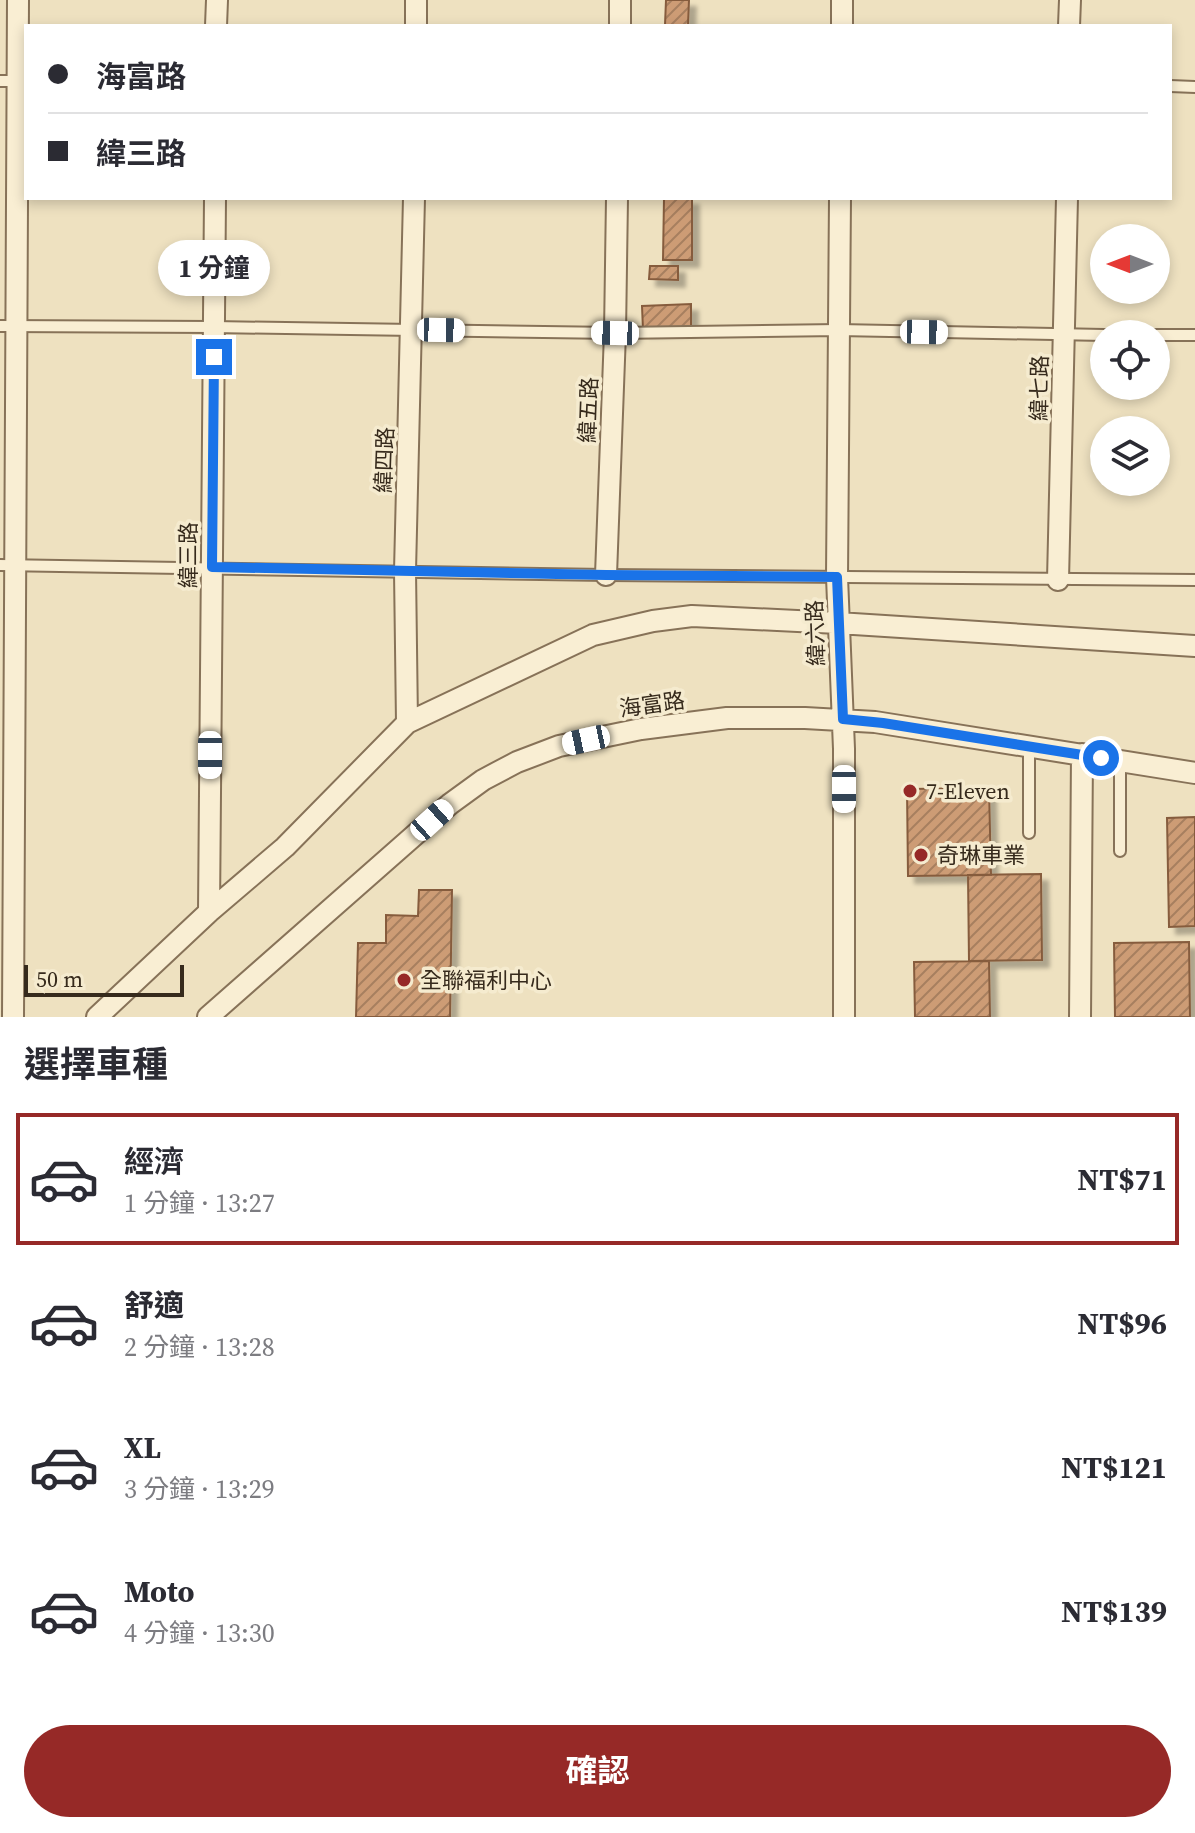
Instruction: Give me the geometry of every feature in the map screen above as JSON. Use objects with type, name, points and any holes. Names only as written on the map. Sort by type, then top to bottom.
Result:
[{"type":"street","points":[[13,1017],[7,942],[8,326],[18,0]]},
{"type":"street","points":[[216,24],[217,0]]},
{"type":"street","points":[[416,0],[416,24]]},
{"type":"street","points":[[620,0],[620,24]]},
{"type":"street","points":[[842,0],[842,24]]},
{"type":"street","points":[[1069,24],[1070,0]]},
{"type":"street","name":"緯三路","points":[[209,912],[215,200]]},
{"type":"street","name":"緯四路","points":[[407,723],[405,571],[414,200]]},
{"type":"street","name":"緯五路","points":[[606,575],[617,200]]},
{"type":"street","name":"緯六路","points":[[840,200],[837,577],[843,719],[844,1017]]},
{"type":"street","name":"緯七路","points":[[1058,580],[1067,200]]},
{"type":"street","points":[[97,1017],[209,912],[285,847],[407,723],[593,635],[653,621],[692,616],[1195,646]]},
{"type":"street","name":"海富路","points":[[208,1017],[450,804],[483,780],[517,762],[559,746],[641,729],[727,718],[843,719],[1195,773]]},
{"type":"street","points":[[1080,1017],[1082,754]]},
{"type":"lane","points":[[1172,86],[1195,87]]},
{"type":"lane","points":[[8,326],[615,333],[839,330],[1090,335]]},
{"type":"lane","points":[[1170,335],[1195,335]]},
{"type":"lane","points":[[8,565],[606,575],[1195,580]]},
{"type":"lane","points":[[1029,746],[1029,833]]},
{"type":"lane","points":[[1120,761],[1120,851]]},
{"type":"building","points":[[666,0],[689,0],[688,24],[665,24]]},
{"type":"building","points":[[664,200],[692,200],[692,260],[663,260]]},
{"type":"building","points":[[650,266],[678,266],[678,280],[649,279]]},
{"type":"building","points":[[691,304],[691,328],[643,330],[642,306]]},
{"type":"building","points":[[989,788],[991,875],[908,876],[907,789]]},
{"type":"building","points":[[1195,817],[1195,926],[1169,927],[1167,818]]},
{"type":"building","points":[[1041,874],[1042,960],[969,961],[968,875]]},
{"type":"building","name":"全聯福利中心","points":[[419,890],[452,890],[450,1017],[356,1017],[358,943],[386,943],[386,915],[418,916]]},
{"type":"building","points":[[1189,942],[1190,1017],[1115,1017],[1114,943]]},
{"type":"building","points":[[989,961],[990,1017],[915,1017],[914,962]]},
{"type":"place","name":"7-Eleven","points":[[910,791]]},
{"type":"place","name":"奇琳車業","points":[[921,855]]},
{"type":"place","name":"全聯福利中心","points":[[404,980]]},
{"type":"route","points":[[214,357],[212,567],[837,577],[843,719],[1101,758]]}]
